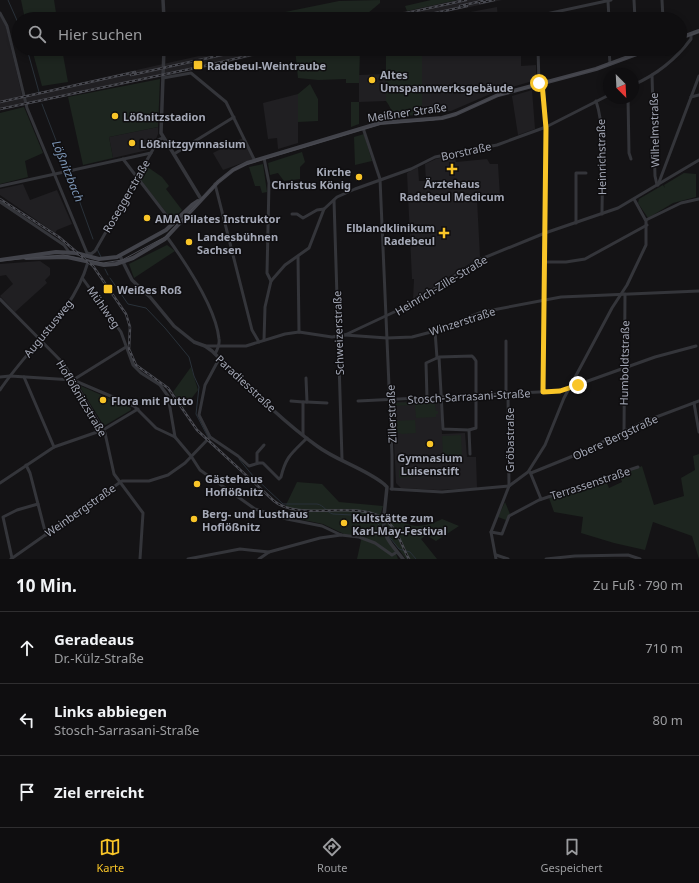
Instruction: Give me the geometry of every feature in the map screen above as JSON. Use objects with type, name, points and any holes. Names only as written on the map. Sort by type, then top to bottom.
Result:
[{"type":"main road","points":[[687,35],[699,31]]},
{"type":"main road","name":"Meißner Straße","points":[[0,260],[67,257],[104,265],[123,262],[155,246],[168,237],[215,184],[232,170],[255,160],[380,123],[442,118],[498,95],[610,64],[631,56]]},
{"type":"main road","name":"Meißner Straße","points":[[26,258],[56,252],[69,252],[99,260],[120,256],[166,230],[174,224],[192,205],[200,200]]},
{"type":"street","points":[[163,0],[164,12]]},
{"type":"street","points":[[561,12],[610,0],[609,12]]},
{"type":"street","points":[[634,0],[634,12]]},
{"type":"street","points":[[662,0],[663,12]]},
{"type":"street","points":[[0,12],[7,26],[12,46]]},
{"type":"street","points":[[687,44],[691,39],[691,34]]},
{"type":"street","points":[[14,56],[27,108],[85,250],[89,254],[95,251],[99,260]]},
{"type":"street","points":[[164,56],[161,133],[200,200]]},
{"type":"street","points":[[539,56],[546,128],[543,392]]},
{"type":"street","points":[[609,56],[610,64]]},
{"type":"street","points":[[639,82],[652,75],[676,56]]},
{"type":"street","points":[[163,78],[192,73],[226,102],[255,160]]},
{"type":"street","name":"Wilhelmstraße","points":[[652,75],[654,176],[658,185]]},
{"type":"street","points":[[658,185],[699,76]]},
{"type":"street","points":[[691,97],[699,95]]},
{"type":"street","name":"Borstraße","points":[[264,340],[264,312],[271,281],[285,265],[298,257],[310,246],[324,209],[334,200],[355,189],[411,169],[435,157],[497,145],[546,128],[603,98]]},
{"type":"street","name":"Heinrichstraße","points":[[596,101],[600,113],[601,131],[602,214]]},
{"type":"street","points":[[628,104],[629,153],[631,159]]},
{"type":"street","points":[[174,154],[234,117]]},
{"type":"street","points":[[364,128],[380,180],[386,316]]},
{"type":"street","name":"Roseggerstraße","points":[[95,251],[158,140],[163,138]]},
{"type":"street","points":[[0,186],[151,153]]},
{"type":"street","points":[[264,158],[269,183],[267,273],[271,281]]},
{"type":"street","points":[[123,159],[174,224]]},
{"type":"street","points":[[658,185],[699,160]]},
{"type":"street","points":[[576,223],[576,173],[586,173]]},
{"type":"street","points":[[215,184],[252,330],[259,342]]},
{"type":"street","name":"Heinrich-Zille-Straße","points":[[337,336],[345,335],[407,306],[475,262],[545,233],[602,214],[634,199],[658,185]]},
{"type":"street","points":[[209,190],[218,195]]},
{"type":"street","points":[[508,559],[496,557],[491,532],[509,486],[530,472],[545,445],[569,389],[623,294],[646,245],[646,220],[634,199]]},
{"type":"street","points":[[646,220],[673,206],[699,199]]},
{"type":"street","name":"Schweizerstraße","points":[[334,200],[337,336],[342,459]]},
{"type":"street","points":[[0,202],[64,245],[69,252]]},
{"type":"street","points":[[330,204],[335,206]]},
{"type":"street","name":"Borstraße","points":[[292,214],[297,214],[304,218],[316,210],[324,209]]},
{"type":"street","points":[[544,262],[566,262],[585,259],[647,225]]},
{"type":"street","points":[[168,237],[204,296],[218,333],[219,346],[215,354]]},
{"type":"street","name":"Paradiesstraße","points":[[120,256],[132,280],[150,297],[174,326],[194,342],[206,346],[319,447],[378,479],[386,487],[392,489],[442,492],[509,486]]},
{"type":"street","points":[[298,257],[299,332]]},
{"type":"street","name":"Augustusweg","points":[[0,390],[68,305],[83,279],[88,262]]},
{"type":"street","name":"Mühlweg","points":[[83,279],[114,320],[121,332],[132,365],[141,373],[160,385],[168,396],[175,437]]},
{"type":"street","name":"Winzerstraße","points":[[345,335],[350,337],[412,337],[435,331],[482,312],[561,297],[699,291]]},
{"type":"street","name":"Humboldtstraße","points":[[623,294],[624,432]]},
{"type":"street","name":"Hoflößnitzstraße","points":[[1,301],[64,364],[72,380],[103,430],[114,474],[143,513],[140,559]]},
{"type":"street","name":"Zillerstraße","points":[[386,316],[393,483],[392,489]]},
{"type":"street","points":[[427,398],[425,364],[427,362],[438,358],[474,358],[476,361],[476,428],[469,430],[443,429],[442,397],[438,358],[435,331]]},
{"type":"street","points":[[206,346],[246,346],[264,340],[299,332],[337,336]]},
{"type":"street","name":"Gröbastraße","points":[[506,341],[509,486]]},
{"type":"street","name":"Stosch-Sarrasani-Straße","points":[[358,401],[476,396],[569,389],[624,368],[696,346]]},
{"type":"street","points":[[72,380],[126,347]]},
{"type":"street","points":[[219,359],[205,385],[199,416],[209,437],[238,456],[249,466],[256,463],[263,463],[280,479],[288,458],[305,436],[303,402]]},
{"type":"street","points":[[0,377],[10,376],[72,380],[138,409],[156,428],[175,437],[191,456],[200,470],[255,509],[287,520],[322,526],[341,535],[368,540],[381,546],[392,555],[397,552]]},
{"type":"street","points":[[24,377],[54,447]]},
{"type":"street","points":[[306,378],[307,402]]},
{"type":"street","points":[[291,401],[327,403]]},
{"type":"street","name":"Obere Bergstraße","points":[[530,472],[578,454],[642,422],[699,401]]},
{"type":"street","points":[[694,403],[699,432]]},
{"type":"street","points":[[0,483],[54,447],[103,430],[138,409]]},
{"type":"street","points":[[469,430],[470,454]]},
{"type":"street","name":"Weinbergstraße","points":[[38,504],[17,510],[3,517],[11,559],[120,482],[125,480],[149,481],[162,478],[186,463],[209,437]]},
{"type":"street","points":[[256,463],[257,453],[264,445]]},
{"type":"street","points":[[26,465],[30,473],[46,535]]},
{"type":"street","name":"Terrassenstraße","points":[[491,532],[502,534],[509,516],[541,499],[638,467]]},
{"type":"street","name":"Terrassenstraße","points":[[530,472],[541,499]]},
{"type":"street","points":[[386,487],[383,526],[385,534],[402,559]]},
{"type":"street","points":[[259,559],[269,552],[320,538],[341,535]]},
{"type":"street","points":[[188,559],[240,549],[269,552]]},
{"type":"street","points":[[546,559],[575,556],[628,555],[640,559]]},
{"type":"shaded area","points":[[21,0],[54,0],[56,12],[24,12]]},
{"type":"shaded area","points":[[380,0],[380,3],[369,12],[285,12],[339,1]]},
{"type":"shaded area","points":[[431,0],[457,0],[407,11],[405,6]]},
{"type":"shaded area","points":[[457,0],[502,0],[447,12],[402,12]]},
{"type":"shaded area","points":[[497,7],[497,12],[471,12]]},
{"type":"shaded area","points":[[0,16],[6,27],[21,96],[199,56],[254,56],[213,66],[0,110]]},
{"type":"shaded area","points":[[34,56],[63,56],[68,82],[42,86]]},
{"type":"shaded area","points":[[296,56],[360,56],[359,83],[346,83],[346,79],[318,80],[298,78]]},
{"type":"shaded area","points":[[386,56],[422,56],[422,115],[396,116],[386,101]]},
{"type":"shaded area","points":[[422,56],[521,56],[521,66],[536,65],[536,80],[495,92],[451,111],[422,115]]},
{"type":"shaded area","points":[[386,74],[386,101],[359,102],[359,75]]},
{"type":"shaded area","name":"Lößnitzstadion","points":[[160,79],[158,127],[109,137],[113,158],[83,165],[68,97]]},
{"type":"shaded area","points":[[310,84],[318,99],[318,121],[298,122],[298,94]]},
{"type":"shaded area","points":[[532,90],[535,129],[518,135],[512,96]]},
{"type":"shaded area","points":[[298,94],[298,143],[278,149],[277,138],[268,139],[263,103]]},
{"type":"shaded area","points":[[351,102],[359,102],[359,124],[351,127]]},
{"type":"shaded area","points":[[24,107],[43,153],[25,161],[28,177],[0,184],[0,113]]},
{"type":"shaded area","name":"Lößnitzgymnasium","points":[[158,127],[158,134],[152,149],[113,158],[109,137]]},
{"type":"shaded area","points":[[364,134],[372,161],[355,165],[354,137]]},
{"type":"shaded area","points":[[243,138],[253,159],[223,170],[213,153]]},
{"type":"shaded area","points":[[302,152],[305,162],[300,167],[300,179],[284,181],[278,173],[270,175],[268,163]]},
{"type":"shaded area","name":"Elblandklinikum Radebeul","points":[[454,155],[456,162],[487,159],[490,164],[498,164],[500,197],[477,199],[480,257],[413,300],[414,279],[412,279],[407,173],[418,167],[419,181],[426,181],[425,164],[436,159]]},
{"type":"shaded area","points":[[263,164],[267,192],[262,193],[260,186],[255,186],[249,167]]},
{"type":"shaded area","points":[[146,166],[162,177],[169,186],[166,189],[182,210],[172,220],[140,179]]},
{"type":"shaded area","points":[[684,173],[696,174],[696,197],[673,203],[648,218],[638,203],[639,199],[663,185],[665,188],[664,185]]},
{"type":"shaded area","points":[[23,184],[30,200],[57,190],[72,224],[57,230],[55,233],[0,195],[0,189]]},
{"type":"shaded area","points":[[167,245],[175,251],[134,278],[129,264]]},
{"type":"shaded area","points":[[40,261],[50,268],[50,275],[45,280],[47,283],[15,312],[0,296],[13,284],[6,275],[0,276],[0,264]]},
{"type":"shaded area","points":[[191,367],[198,390],[184,408],[173,392]]},
{"type":"shaded area","points":[[81,386],[131,408],[131,410],[104,426],[80,387]]},
{"type":"shaded area","name":"Gymnasium Luisenstift","points":[[440,400],[442,434],[465,433],[467,457],[476,457],[477,488],[438,490],[401,488],[396,483],[392,402]]},
{"type":"shaded area","points":[[437,401],[437,404],[435,404],[438,414],[436,414],[436,417],[416,418],[415,405],[393,406],[393,403]]},
{"type":"shaded area","points":[[415,420],[416,433],[402,434],[394,431],[394,421]]},
{"type":"shaded area","points":[[461,435],[462,455],[441,456],[443,454],[442,436]]},
{"type":"shaded area","points":[[699,454],[699,559],[692,536],[653,522],[645,550],[581,533],[583,517],[554,512],[549,498],[576,490],[577,493],[584,491],[583,488],[606,481],[609,488],[622,482],[620,476],[642,466],[654,505],[684,496],[681,478],[695,470],[693,456]]},
{"type":"shaded area","points":[[413,469],[413,477],[399,478],[399,470]]},
{"type":"shaded area","points":[[297,482],[322,484],[339,502],[383,506],[381,513],[396,514],[406,523],[412,525],[418,526],[430,524],[442,519],[459,526],[436,541],[426,535],[421,539],[437,559],[406,559],[390,537],[398,559],[357,559],[362,536],[344,534],[323,524],[289,517],[292,509],[285,507]]},
{"type":"shaded area","points":[[505,502],[510,514],[506,520],[498,517]]},
{"type":"waterway","name":"Lößnitzbach","points":[[8,0],[13,12]]},
{"type":"waterway","name":"Lößnitzbach","points":[[29,56],[39,92]]},
{"type":"waterway","name":"Lößnitzbach","points":[[42,104],[67,169]]},
{"type":"waterway","name":"Lößnitzbach","points":[[69,172],[93,239]]},
{"type":"waterway","name":"Lößnitzbach","points":[[97,249],[101,257]]},
{"type":"waterway","name":"Lößnitzbach","points":[[105,269],[108,275]]},
{"type":"waterway","name":"Lößnitzbach","points":[[110,278],[128,304],[146,308],[189,357],[194,376],[199,387],[196,414],[208,437]]},
{"type":"waterway","name":"Lößnitzbach","points":[[239,459],[253,476],[283,504],[317,504],[333,514],[370,516],[383,529]]},
{"type":"waterway","name":"Lößnitzbach","points":[[387,534],[399,549],[410,552],[416,559]]},
{"type":"tram line","points":[[687,36],[699,32]]},
{"type":"tram line","points":[[0,261],[63,255],[103,263],[122,260],[165,237],[218,182],[234,170],[248,164],[381,124],[433,120],[449,117],[497,96],[596,69],[633,56]]},
{"type":"railway","points":[[411,12],[466,0]]},
{"type":"railway","points":[[460,6],[486,0]]},
{"type":"railway","points":[[480,3],[494,0]]},
{"type":"railway","points":[[440,12],[467,6]]},
{"type":"railway","points":[[131,75],[217,56]]},
{"type":"railway","points":[[0,109],[247,56]]},
{"type":"railway","points":[[0,102],[135,72]]},
{"type":"railway","points":[[0,199],[59,237],[93,266],[126,314],[130,327],[129,349],[136,365],[168,388],[197,430],[274,501],[286,507],[300,510],[348,510],[363,511],[377,515],[392,526],[398,535],[409,559]]},
{"type":"place","name":"Radebeul-Weintraube","points":[[198,65]]},
{"type":"place","name":"Altes Umspannwerksgebäude","points":[[372,80]]},
{"type":"place","name":"Lößnitzstadion","points":[[115,116]]},
{"type":"place","name":"Lößnitzgymnasium","points":[[132,143]]},
{"type":"place","name":"Ärztehaus Radebeul Medicum","points":[[452,169]]},
{"type":"place","name":"Kirche Christus König","points":[[359,177]]},
{"type":"place","name":"AMA Pilates Instruktor","points":[[147,218]]},
{"type":"place","name":"Elblandklinikum Radebeul","points":[[444,233]]},
{"type":"place","name":"Landesbühnen Sachsen","points":[[189,242]]},
{"type":"place","name":"Weißes Roß","points":[[108,289]]},
{"type":"place","name":"Flora mit Putto","points":[[103,400]]},
{"type":"place","name":"Gymnasium Luisenstift","points":[[430,444]]},
{"type":"place","name":"Gästehaus Hoflößnitz","points":[[197,484]]},
{"type":"place","name":"Berg- und Lusthaus Hoflößnitz","points":[[194,519]]},
{"type":"place","name":"Kultstätte zum Karl-May-Festival","points":[[344,523]]},
{"type":"route","points":[[539,83],[542,83],[546,128],[543,392],[560,391],[578,385]]}]
